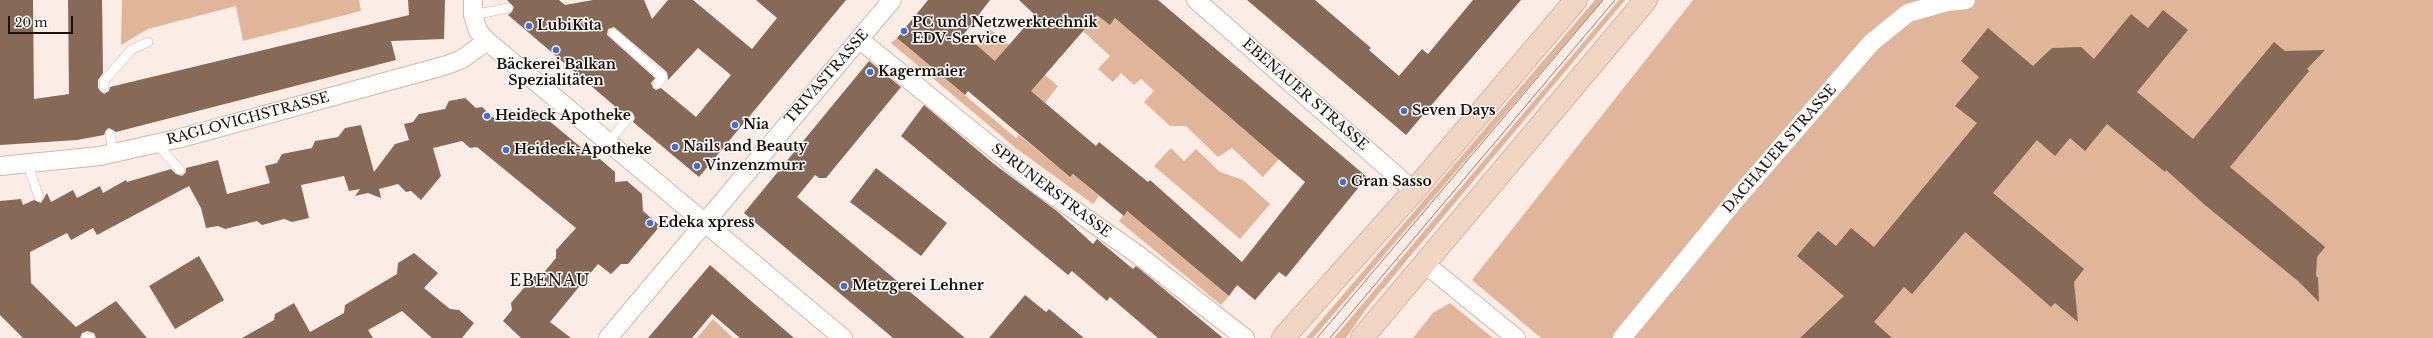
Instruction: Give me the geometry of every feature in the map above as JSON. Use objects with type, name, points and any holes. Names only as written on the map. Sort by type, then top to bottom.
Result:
[{"type":"main road","points":[[1283,338],[1414,191],[1576,0]]},
{"type":"main road","points":[[1362,338],[1646,0]]},
{"type":"street","name":"TRIVASTRASSE","points":[[608,338],[705,221],[860,40],[892,0]]},
{"type":"street","name":"EBENAUER STRASSE","points":[[1196,0],[1414,191]]},
{"type":"street","name":"DACHAUER STRASSE","points":[[1622,338],[1736,199],[1871,43],[1908,13],[1925,4],[1966,0]]},
{"type":"street","points":[[473,7],[478,30],[487,41],[705,221],[843,338]]},
{"type":"street","name":"SPRUNERSTRASSE","points":[[860,40],[1040,186],[1137,254],[1245,338]]},
{"type":"street","name":"RAGLOVICHSTRASSE","points":[[0,166],[113,153],[156,143],[446,65],[462,58],[487,41]]},
{"type":"street","points":[[1424,263],[1516,338]]},
{"type":"lane","points":[[473,7],[508,8]]},
{"type":"lane","points":[[612,33],[663,77],[657,84]]},
{"type":"lane","points":[[104,88],[104,81],[131,50],[148,42]]},
{"type":"lane","points":[[609,142],[629,118]]},
{"type":"lane","points":[[110,134],[113,153]]},
{"type":"lane","points":[[156,143],[180,170]]},
{"type":"lane","points":[[27,163],[39,197]]},
{"type":"shaded area","points":[[122,0],[359,0],[361,11],[243,41],[236,6],[148,29],[121,45]]},
{"type":"shaded area","points":[[1595,0],[1603,0],[1313,338],[1306,338]]},
{"type":"shaded area","points":[[1619,0],[1625,0],[1366,309],[1346,338],[1334,338]]},
{"type":"shaded area","points":[[1693,0],[2433,0],[2433,338],[1541,338],[1472,280]]},
{"type":"shaded area","points":[[1096,13],[1110,25],[1115,18],[1279,159],[1263,177],[1232,148],[1218,157],[1186,126],[1170,126],[1144,102],[1154,91],[1141,79],[1134,85],[1121,73],[1113,82],[1098,69],[1110,56],[1083,31]]},
{"type":"shaded area","points":[[990,29],[1058,86],[1045,103],[976,46]]},
{"type":"shaded area","points":[[897,38],[1016,138],[1019,135],[1070,177],[1073,174],[1099,196],[1093,204],[1017,149],[891,43]]},
{"type":"shaded area","points":[[1171,148],[1184,161],[1196,149],[1220,172],[1243,180],[1270,204],[1240,239],[1154,166]]},
{"type":"shaded area","points":[[1127,211],[1229,296],[1221,305],[1119,221]]},
{"type":"shaded area","points":[[1450,303],[1493,338],[1413,338],[1433,313]]},
{"type":"shaded area","points":[[713,319],[733,338],[697,338]]},
{"type":"building","points":[[0,0],[33,0],[34,99],[69,94],[68,0],[102,0],[103,73],[98,80],[98,88],[104,94],[109,91],[110,87],[409,15],[408,0],[445,0],[444,39],[391,41],[396,60],[116,132],[109,128],[106,130],[104,135],[77,140],[0,145]]},
{"type":"building","points":[[507,0],[559,0],[565,5],[593,0],[644,0],[652,19],[668,0],[693,0],[752,49],[777,18],[756,0],[846,0],[699,177],[633,122],[635,118],[633,113],[630,111],[624,114],[508,15],[512,12],[514,7]],"holes":[[[614,27],[667,72],[668,80],[698,48],[731,75],[696,117],[661,88],[656,90],[653,88],[651,83],[655,78],[607,35],[608,29]]]},
{"type":"building","points":[[928,0],[990,0],[964,34],[995,61],[1035,15],[1019,0],[1158,0],[1367,177],[1286,277],[1279,272],[1255,300],[1237,285],[1229,296],[1127,211],[1124,216],[1073,174],[1070,177],[968,91],[965,95],[897,38]],"holes":[[[1097,15],[1110,25],[1115,18],[1305,182],[1242,262],[1150,180],[1148,182],[1099,142],[1096,146],[1031,91]]]},
{"type":"building","points":[[1247,0],[1315,0],[1371,48],[1369,50],[1399,76],[1422,49],[1428,54],[1473,0],[1521,0],[1406,135]]},
{"type":"building","points":[[2163,10],[2188,30],[2137,92],[2193,139],[2274,42],[2285,51],[2325,50],[2307,69],[2309,71],[2230,167],[2325,247],[2317,257],[2316,276],[2318,278],[2319,302],[2298,281],[2205,205],[2166,170],[2165,172],[2107,124],[2085,151],[2070,138],[2055,156],[2037,140],[1993,193],[2084,269],[2074,282],[2078,322],[2055,303],[2051,307],[1965,232],[1912,294],[1904,287],[1874,322],[1892,338],[1800,338],[1844,296],[1797,256],[1818,231],[1836,246],[1851,228],[1874,247],[1977,123],[1955,106],[1979,77],[1961,61],[1988,28],[2033,66],[2052,48],[2081,47],[2094,59],[2131,14],[2148,28]]},
{"type":"building","points":[[869,61],[901,87],[826,178],[819,178],[815,175],[797,197],[965,338],[893,338],[744,213]]},
{"type":"building","points":[[465,98],[476,108],[482,107],[495,119],[516,118],[524,111],[536,110],[595,159],[600,159],[615,172],[615,182],[627,181],[642,194],[643,211],[660,226],[628,264],[621,264],[611,274],[598,264],[550,322],[571,338],[521,338],[503,321],[512,310],[511,303],[534,276],[541,276],[556,258],[556,250],[576,228],[477,147],[470,148],[462,141],[433,148],[441,176],[421,200],[411,191],[406,192],[398,184],[379,189],[381,198],[368,193],[355,196],[360,189],[349,191],[344,176],[301,185],[309,218],[292,222],[284,219],[262,225],[257,221],[225,229],[218,226],[206,228],[201,208],[189,186],[97,235],[93,228],[71,240],[67,233],[30,252],[31,283],[76,327],[116,301],[147,338],[96,338],[94,333],[87,331],[82,333],[80,338],[23,338],[0,315],[0,201],[21,199],[23,205],[34,200],[41,203],[47,193],[51,202],[73,190],[77,198],[100,186],[103,193],[126,180],[127,182],[171,169],[176,174],[182,176],[186,172],[186,168],[218,160],[227,194],[270,183],[265,166],[277,163],[282,154],[312,148],[315,141],[338,137],[345,128],[361,125],[374,172],[395,144],[409,140],[404,124],[413,122],[419,114],[445,109],[449,101]]},
{"type":"building","points":[[924,105],[994,164],[1058,212],[1093,244],[1097,239],[1133,269],[1136,266],[1223,338],[1158,338],[1110,297],[1107,301],[1072,271],[1068,275],[901,136]]},
{"type":"building","points":[[876,168],[947,223],[921,256],[850,202]]},
{"type":"building","points":[[414,253],[438,273],[424,288],[450,309],[459,310],[474,323],[462,338],[432,338],[402,311],[368,330],[373,338],[242,338],[274,320],[275,314],[294,303],[310,332],[344,313],[345,305],[397,274],[398,263]]},
{"type":"building","points":[[199,256],[224,300],[175,329],[149,286]]},
{"type":"building","points":[[710,265],[794,338],[740,338],[712,314],[692,338],[648,338]]},
{"type":"building","points":[[1025,295],[1046,312],[1049,309],[1084,338],[989,338]]},
{"type":"tram line","points":[[1317,338],[1603,0]]},
{"type":"tram line","points":[[1330,338],[1615,0]]},
{"type":"place","name":"LubiKita","points":[[529,26]]},
{"type":"place","name":"PC und Netzwerktechnik EDV-Service","points":[[904,31]]},
{"type":"place","name":"Bäckerei Balkan Spezialitäten","points":[[556,50]]},
{"type":"place","name":"Kagermaier","points":[[870,72]]},
{"type":"place","name":"Seven Days","points":[[1404,111]]},
{"type":"place","name":"Heideck Apotheke","points":[[487,116]]},
{"type":"place","name":"Nia","points":[[735,125]]},
{"type":"place","name":"Nails and Beauty","points":[[675,147]]},
{"type":"place","name":"Heideck-Apotheke","points":[[506,150]]},
{"type":"place","name":"Vinzenzmurr","points":[[697,166]]},
{"type":"place","name":"Gran Sasso","points":[[1343,182]]},
{"type":"place","name":"Edeka xpress","points":[[650,223]]},
{"type":"place","name":"Metzgerei Lehner","points":[[844,286]]},
{"type":"district","name":"EBENAU","points":[[550,281]]}]
